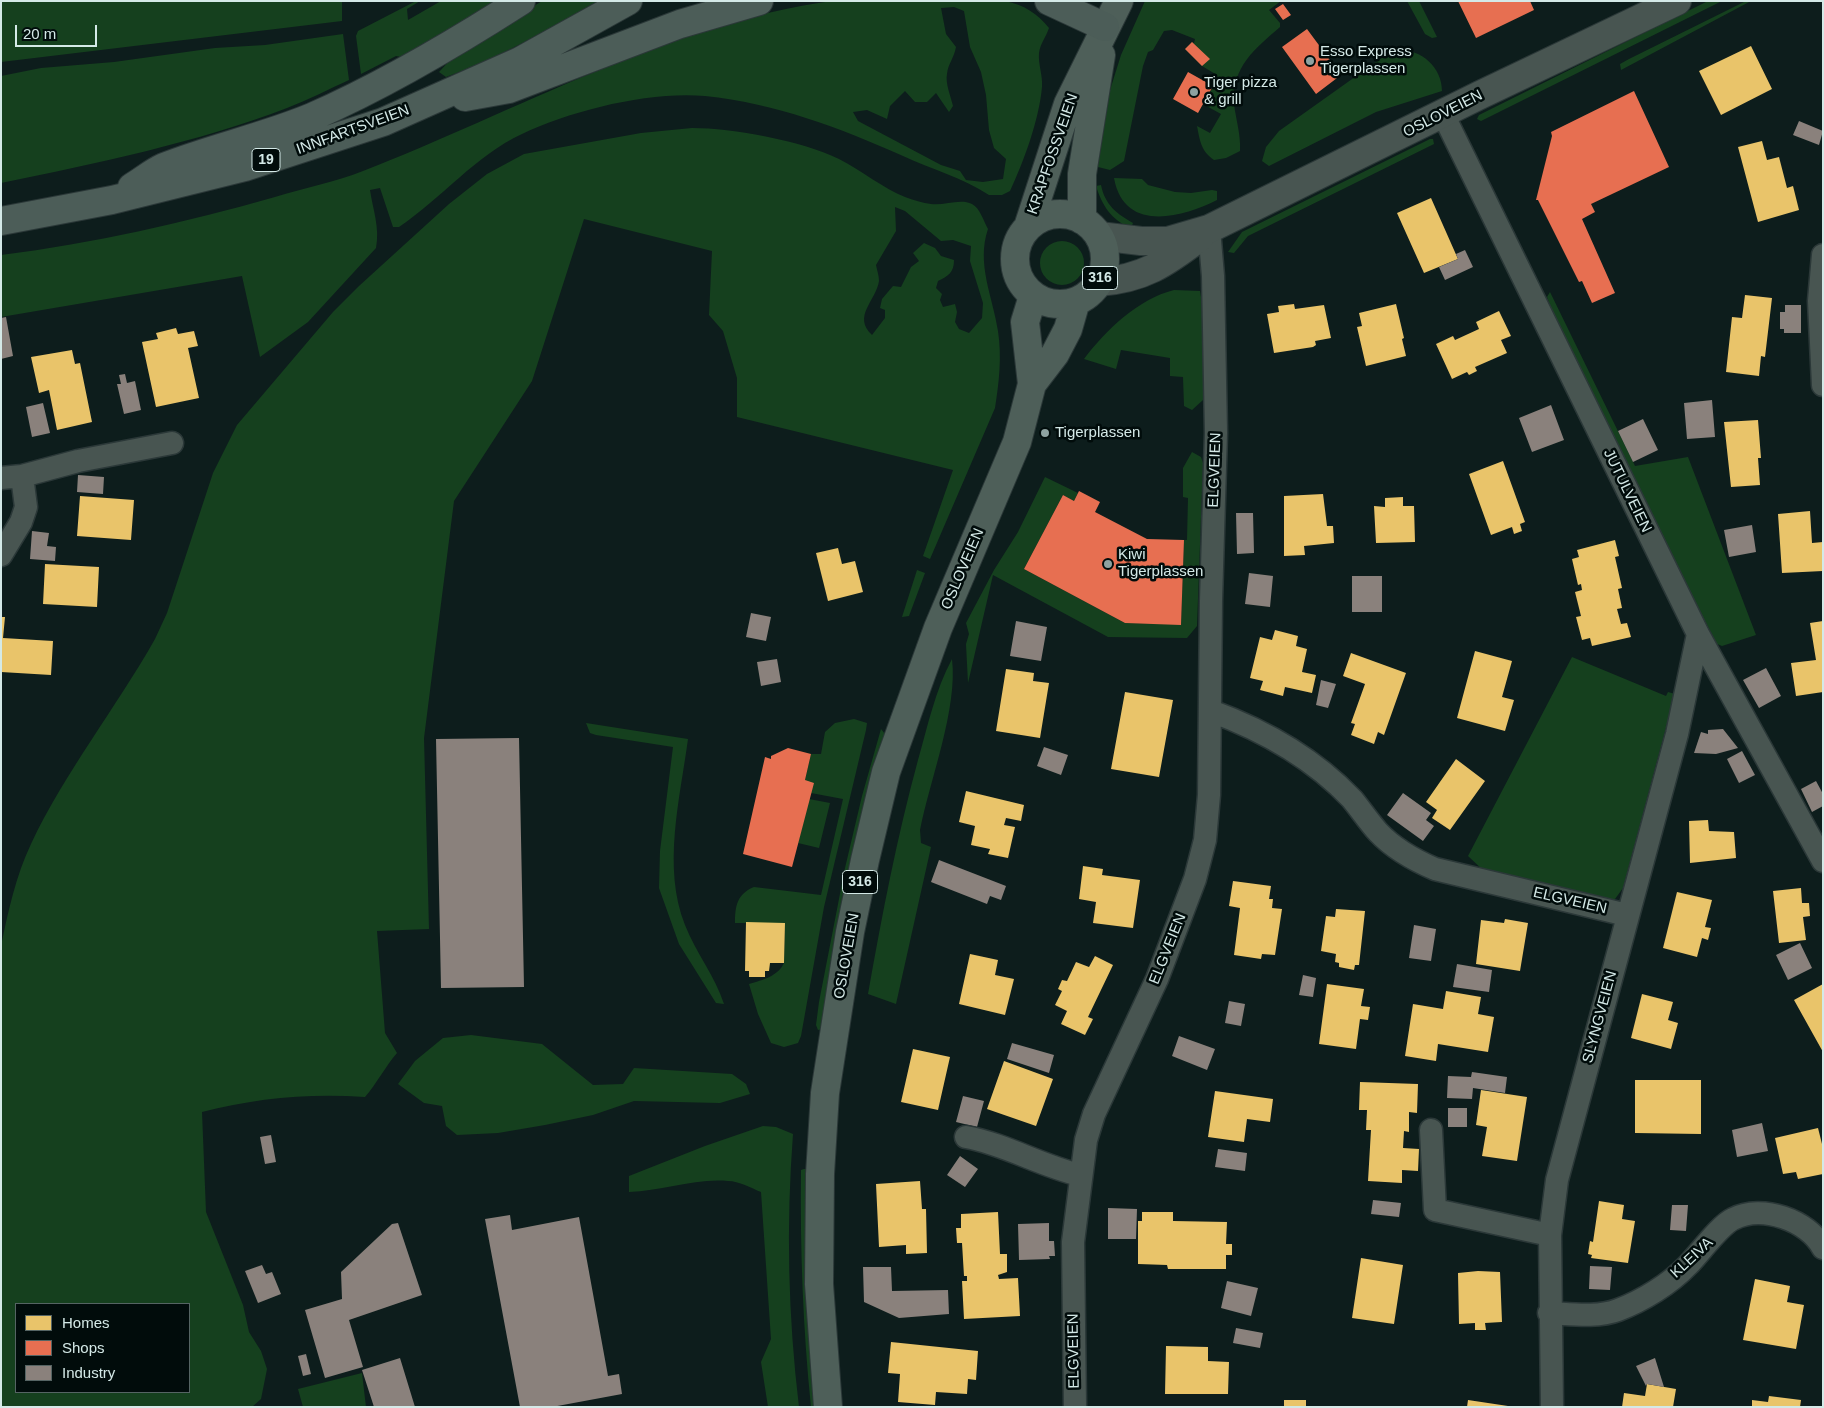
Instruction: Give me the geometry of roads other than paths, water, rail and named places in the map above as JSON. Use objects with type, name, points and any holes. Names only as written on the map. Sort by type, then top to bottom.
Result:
[{"type":"highway","points":[[112,200],[163,168],[253,139],[312,117],[372,88],[438,53],[522,1]]},
{"type":"highway","name":"INNFARTSVEIEN","points":[[1,221],[112,200],[245,167],[383,122],[520,61],[628,1]]},
{"type":"highway","points":[[417,107],[509,88],[680,24],[759,1]]},
{"type":"highway","points":[[1049,1],[1106,27]]},
{"type":"main road","name":"KRAPFOSSVEIEN","points":[[1028,227],[1068,104],[1119,1]]},
{"type":"main road","name":"KRAPFOSSVEIEN","points":[[1091,228],[1082,174],[1106,27]]},
{"type":"main road","points":[[1028,227],[1040,218],[1056,214],[1091,228]]},
{"type":"main road","name":"316","points":[[1028,227],[1019,240],[1014,255],[1016,270],[1022,285],[1033,296],[1047,302],[1062,304],[1076,301],[1089,293],[1099,282],[1105,259],[1091,228]]},
{"type":"main road","name":"OSLOVEIEN","points":[[828,1407],[819,1284],[820,1174],[824,1093],[850,932],[886,772],[905,714],[938,628],[1017,442],[1032,384],[1025,322],[1033,296]]},
{"type":"main road","name":"OSLOVEIEN","points":[[1032,384],[1055,354],[1068,329],[1076,301]]},
{"type":"street","name":"OSLOVEIEN","points":[[1091,228],[1141,242],[1168,240],[1209,229],[1677,1]]},
{"type":"street","name":"JUTULVEIEN","points":[[1443,114],[1698,634],[1823,861]]},
{"type":"street","name":"OSLOVEIEN","points":[[1099,282],[1124,280],[1148,271],[1172,258],[1209,229]]},
{"type":"street","name":"ELGVEIEN","points":[[1075,1407],[1073,1242],[1080,1175],[1086,1140],[1094,1114],[1158,979],[1195,879],[1205,840],[1209,795],[1216,398],[1209,229]]},
{"type":"street","points":[[1823,256],[1819,301],[1823,385]]},
{"type":"street","points":[[1,555],[21,522],[26,507],[12,477],[78,461],[172,443]]},
{"type":"street","name":"SLYNGVEIEN","points":[[1552,1407],[1549,1313],[1550,1235],[1557,1180],[1677,734],[1698,634]]},
{"type":"street","name":"ELGVEIEN","points":[[1211,711],[1266,734],[1296,752],[1351,799],[1379,833],[1412,859],[1435,869],[1627,915]]},
{"type":"street","points":[[1431,1130],[1436,1210],[1550,1235]]},
{"type":"street","points":[[966,1137],[987,1141],[1056,1169],[1080,1175]]},
{"type":"street","name":"KLEIVA","points":[[1549,1313],[1587,1315],[1616,1311],[1657,1289],[1686,1267],[1733,1219],[1758,1213],[1798,1222],[1823,1248]]},
{"type":"place","name":"Esso Express Tigerplassen","points":[[1310,61]]},
{"type":"place","name":"Tiger pizza & grill","points":[[1194,92]]},
{"type":"place","name":"Tigerplassen","points":[[1045,433]]},
{"type":"place","name":"Kiwi Tigerplassen","points":[[1108,564]]}]
